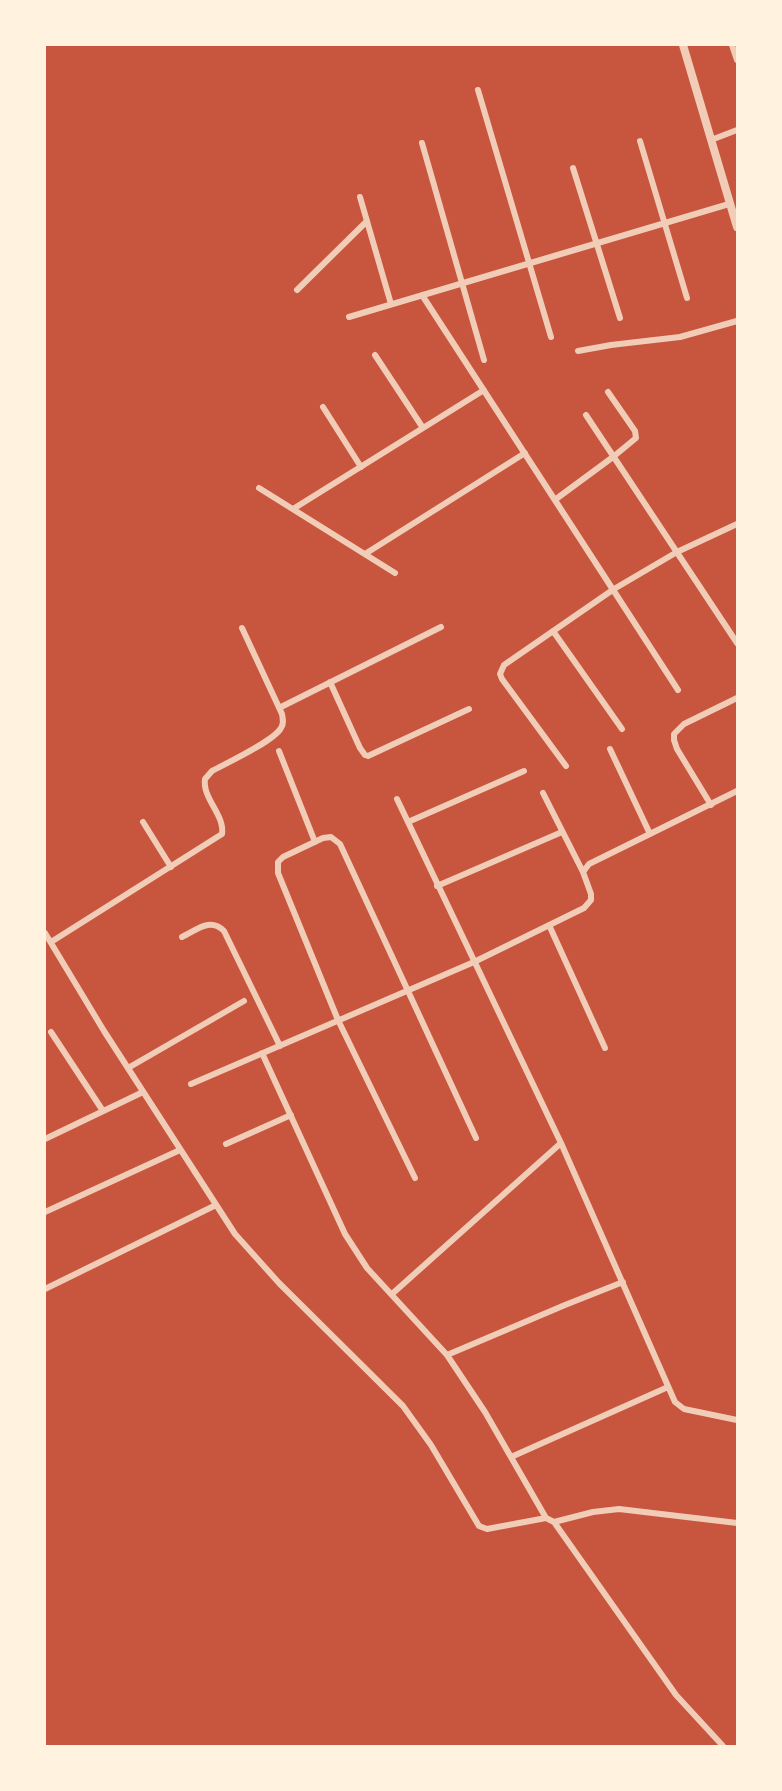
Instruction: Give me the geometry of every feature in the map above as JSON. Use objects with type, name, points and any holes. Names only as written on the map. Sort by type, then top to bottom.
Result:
[{"type":"street","points":[[683,45],[737,227]]},
{"type":"street","points":[[732,45],[737,60]]},
{"type":"street","points":[[478,90],[551,337]]},
{"type":"street","points":[[711,140],[737,130]]},
{"type":"street","points":[[640,141],[687,298]]},
{"type":"street","points":[[422,143],[484,360]]},
{"type":"street","points":[[573,168],[620,318]]},
{"type":"street","points":[[360,197],[391,304]]},
{"type":"street","points":[[349,317],[729,204]]},
{"type":"street","points":[[297,290],[367,221]]},
{"type":"street","points":[[422,295],[678,690]]},
{"type":"street","points":[[578,351],[680,337],[737,321]]},
{"type":"street","points":[[375,355],[423,428]]},
{"type":"street","points":[[293,509],[484,390]]},
{"type":"street","points":[[556,499],[633,442],[636,435],[608,392]]},
{"type":"street","points":[[323,407],[361,467]]},
{"type":"street","points":[[586,415],[737,643]]},
{"type":"street","points":[[365,554],[525,453]]},
{"type":"street","points":[[259,488],[396,573]]},
{"type":"street","points":[[566,766],[500,674],[501,669],[509,660],[614,588],[677,552],[737,524]]},
{"type":"street","points":[[279,708],[441,627]]},
{"type":"street","points":[[51,942],[222,834],[222,825],[205,788],[205,779],[212,771],[277,733],[284,722],[243,628]]},
{"type":"street","points":[[553,631],[622,729]]},
{"type":"street","points":[[330,682],[360,748],[368,756],[469,709]]},
{"type":"street","points":[[711,806],[677,749],[674,734],[684,724],[737,698]]},
{"type":"street","points":[[610,749],[650,834]]},
{"type":"street","points":[[279,751],[315,842]]},
{"type":"street","points":[[408,822],[524,771]]},
{"type":"street","points":[[583,872],[589,864],[711,806],[737,791]]},
{"type":"street","points":[[191,1084],[406,989],[474,962],[589,905],[591,894],[583,872],[543,793]]},
{"type":"street","points":[[397,799],[561,1143],[675,1402],[684,1409],[737,1420]]},
{"type":"street","points":[[143,822],[171,867]]},
{"type":"street","points":[[437,886],[562,832]]},
{"type":"street","points":[[414,1178],[338,1020],[278,873],[278,862],[283,857],[331,837],[340,844],[476,1138]]},
{"type":"street","points":[[182,937],[210,924],[219,926],[224,931],[280,1046]]},
{"type":"street","points":[[549,925],[605,1048]]},
{"type":"street","points":[[45,933],[104,1031],[240,1240],[257,1261],[403,1406],[431,1445],[479,1527],[487,1529],[546,1518]]},
{"type":"street","points":[[128,1068],[244,1001]]},
{"type":"street","points":[[51,1032],[104,1111]]},
{"type":"street","points":[[262,1053],[345,1234],[368,1268],[447,1355],[485,1412],[546,1518],[554,1522],[676,1695],[723,1746]]},
{"type":"street","points":[[45,1139],[143,1092]]},
{"type":"street","points":[[226,1144],[291,1115]]},
{"type":"street","points":[[392,1294],[561,1143]]},
{"type":"street","points":[[45,1212],[180,1150]]},
{"type":"street","points":[[45,1289],[216,1205]]},
{"type":"street","points":[[447,1355],[623,1282]]},
{"type":"street","points":[[511,1456],[668,1387]]},
{"type":"street","points":[[554,1522],[593,1512],[619,1509],[737,1523]]}]
